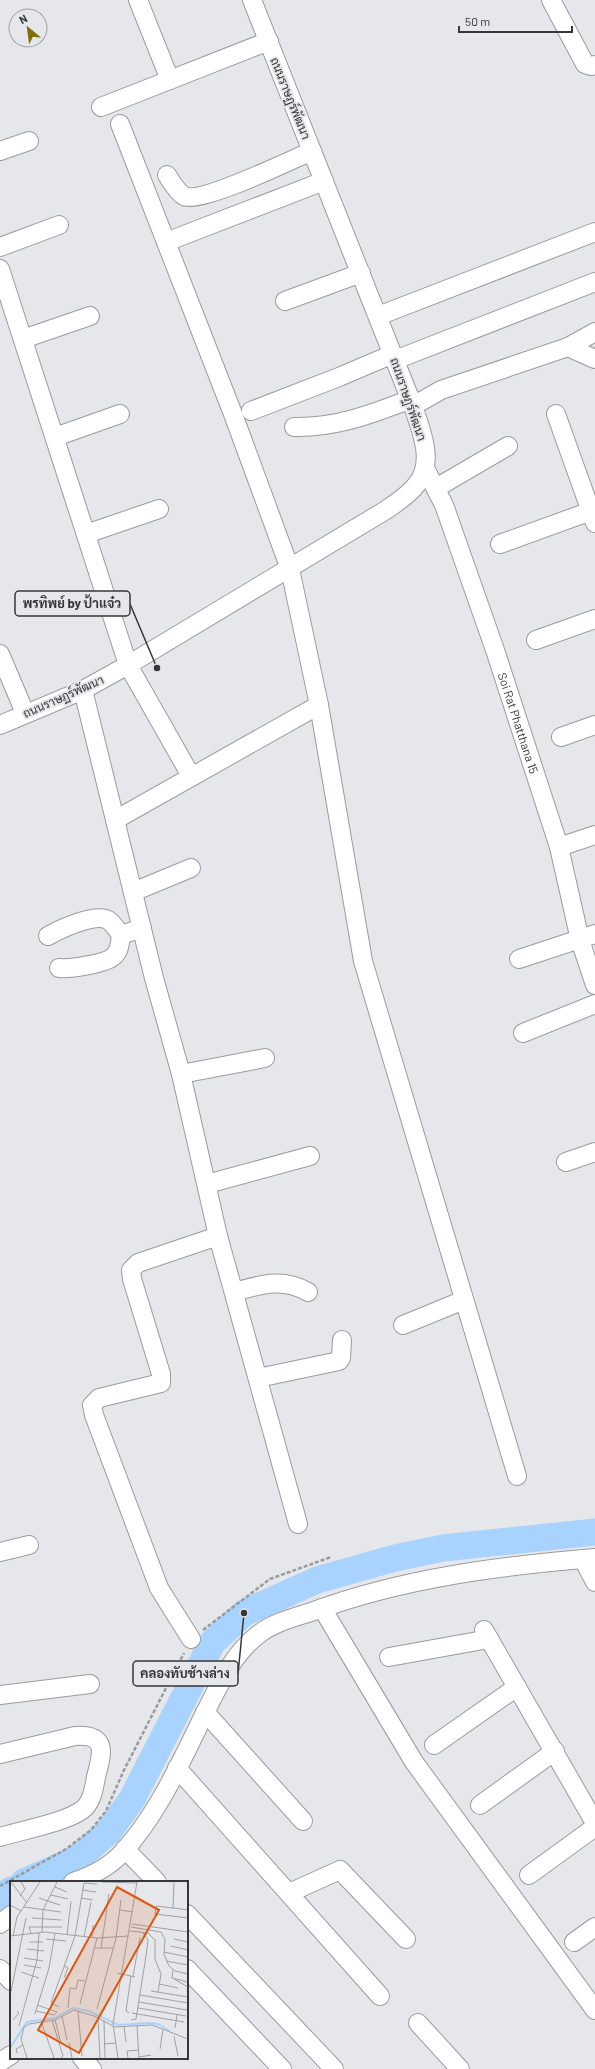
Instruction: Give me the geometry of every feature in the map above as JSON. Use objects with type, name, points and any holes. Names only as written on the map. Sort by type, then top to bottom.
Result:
[{"type":"street","points":[[138,0],[170,80]]},
{"type":"street","name":"ถนนราษฏร์พัฒนา","points":[[0,725],[25,713],[83,690],[290,569],[386,510],[417,485],[425,468],[426,456],[424,440],[412,403],[252,0]]},
{"type":"street","points":[[551,0],[585,64],[590,66],[595,64]]},
{"type":"street","points":[[101,107],[268,42]]},
{"type":"street","points":[[120,124],[233,414],[290,569],[319,705],[363,961],[517,1476]]},
{"type":"street","points":[[0,151],[29,141]]},
{"type":"street","points":[[167,175],[184,196],[200,197],[312,151]]},
{"type":"street","points":[[166,242],[324,181]]},
{"type":"street","points":[[0,247],[59,225]]},
{"type":"street","points":[[378,316],[595,232]]},
{"type":"street","points":[[0,269],[128,665],[191,776]]},
{"type":"street","points":[[285,302],[361,273]]},
{"type":"street","points":[[251,411],[595,282]]},
{"type":"street","points":[[23,338],[90,316]]},
{"type":"street","points":[[294,427],[330,425],[359,419],[412,403],[441,390],[568,347],[595,332]]},
{"type":"street","points":[[568,347],[595,359]]},
{"type":"street","points":[[55,437],[120,414]]},
{"type":"street","points":[[500,544],[593,517],[556,414]]},
{"type":"street","points":[[436,488],[508,446]]},
{"type":"street","name":"Soi Rat Phatthana 15","points":[[425,468],[436,488],[462,554],[559,847],[588,937],[595,985]]},
{"type":"street","points":[[86,534],[159,509]]},
{"type":"street","points":[[536,640],[595,619]]},
{"type":"street","points":[[0,654],[25,713]]},
{"type":"street","points":[[83,690],[142,928],[181,1074],[218,1236],[298,1524]]},
{"type":"street","points":[[115,820],[319,705]]},
{"type":"street","points":[[561,738],[595,725]]},
{"type":"street","points":[[559,847],[595,835]]},
{"type":"street","points":[[133,892],[191,868]]},
{"type":"street","points":[[48,936],[60,928],[99,918],[108,920],[121,935]]},
{"type":"street","points":[[121,935],[142,928]]},
{"type":"street","points":[[59,968],[68,969],[109,960],[118,950],[121,935]]},
{"type":"street","points":[[519,960],[588,937]]},
{"type":"street","points":[[523,1033],[595,1004]]},
{"type":"street","points":[[181,1074],[265,1058]]},
{"type":"street","points":[[566,1162],[595,1152]]},
{"type":"street","points":[[206,1184],[310,1156]]},
{"type":"street","points":[[191,1639],[159,1588],[94,1415],[92,1405],[99,1398],[161,1383],[161,1374],[132,1279],[131,1270],[138,1263],[218,1236]]},
{"type":"street","points":[[234,1292],[282,1283],[296,1285],[308,1292]]},
{"type":"street","points":[[403,1324],[464,1300]]},
{"type":"street","points":[[258,1378],[339,1361],[341,1358],[342,1340]]},
{"type":"street","points":[[0,1552],[29,1545]]},
{"type":"street","points":[[78,1881],[100,1877],[105,1867],[125,1848],[148,1820],[177,1768],[228,1668],[243,1648],[259,1634],[278,1624],[362,1595],[436,1577],[531,1563],[589,1558],[595,1582]]},
{"type":"street","points":[[322,1608],[414,1762],[595,2010]]},
{"type":"street","points":[[389,1657],[487,1634],[555,1750],[595,1823]]},
{"type":"street","points":[[0,1695],[90,1684]]},
{"type":"street","points":[[434,1745],[517,1687]]},
{"type":"street","points":[[206,1712],[303,1822]]},
{"type":"street","points":[[0,1754],[75,1736],[87,1735],[97,1741],[102,1753],[91,1798],[83,1810],[67,1818],[0,1837]]},
{"type":"street","points":[[480,1805],[555,1750]]},
{"type":"street","points":[[177,1768],[380,1996]]},
{"type":"street","points":[[529,1875],[595,1827]]},
{"type":"street","points":[[125,1848],[156,1881]]},
{"type":"street","points":[[289,1893],[340,1870],[406,1939]]},
{"type":"street","points":[[188,1915],[334,2069]]},
{"type":"street","points":[[0,1924],[10,1916]]},
{"type":"street","points":[[574,1942],[595,1927]]},
{"type":"street","points":[[0,1969],[10,1980]]},
{"type":"street","points":[[188,1970],[282,2069]]},
{"type":"street","points":[[418,2023],[460,2069]]},
{"type":"street","points":[[0,2062],[10,2056]]},
{"type":"street","points":[[83,2059],[92,2069]]},
{"type":"path","points":[[0,1886],[66,1849],[91,1830],[106,1811],[124,1770],[191,1639],[270,1579],[331,1557]]},
{"type":"waterway","points":[[26,1881],[77,1859],[109,1831],[132,1799],[212,1643],[244,1613],[317,1580],[395,1558],[443,1548],[595,1532]]},
{"type":"waterway","points":[[0,1897],[10,1891]]},
{"type":"place","name":"พรทิพย์ by ป้าแจ๋ว","points":[[157,668]]},
{"type":"place","name":"คลองทับช้างล่าง","points":[[244,1613]]}]
